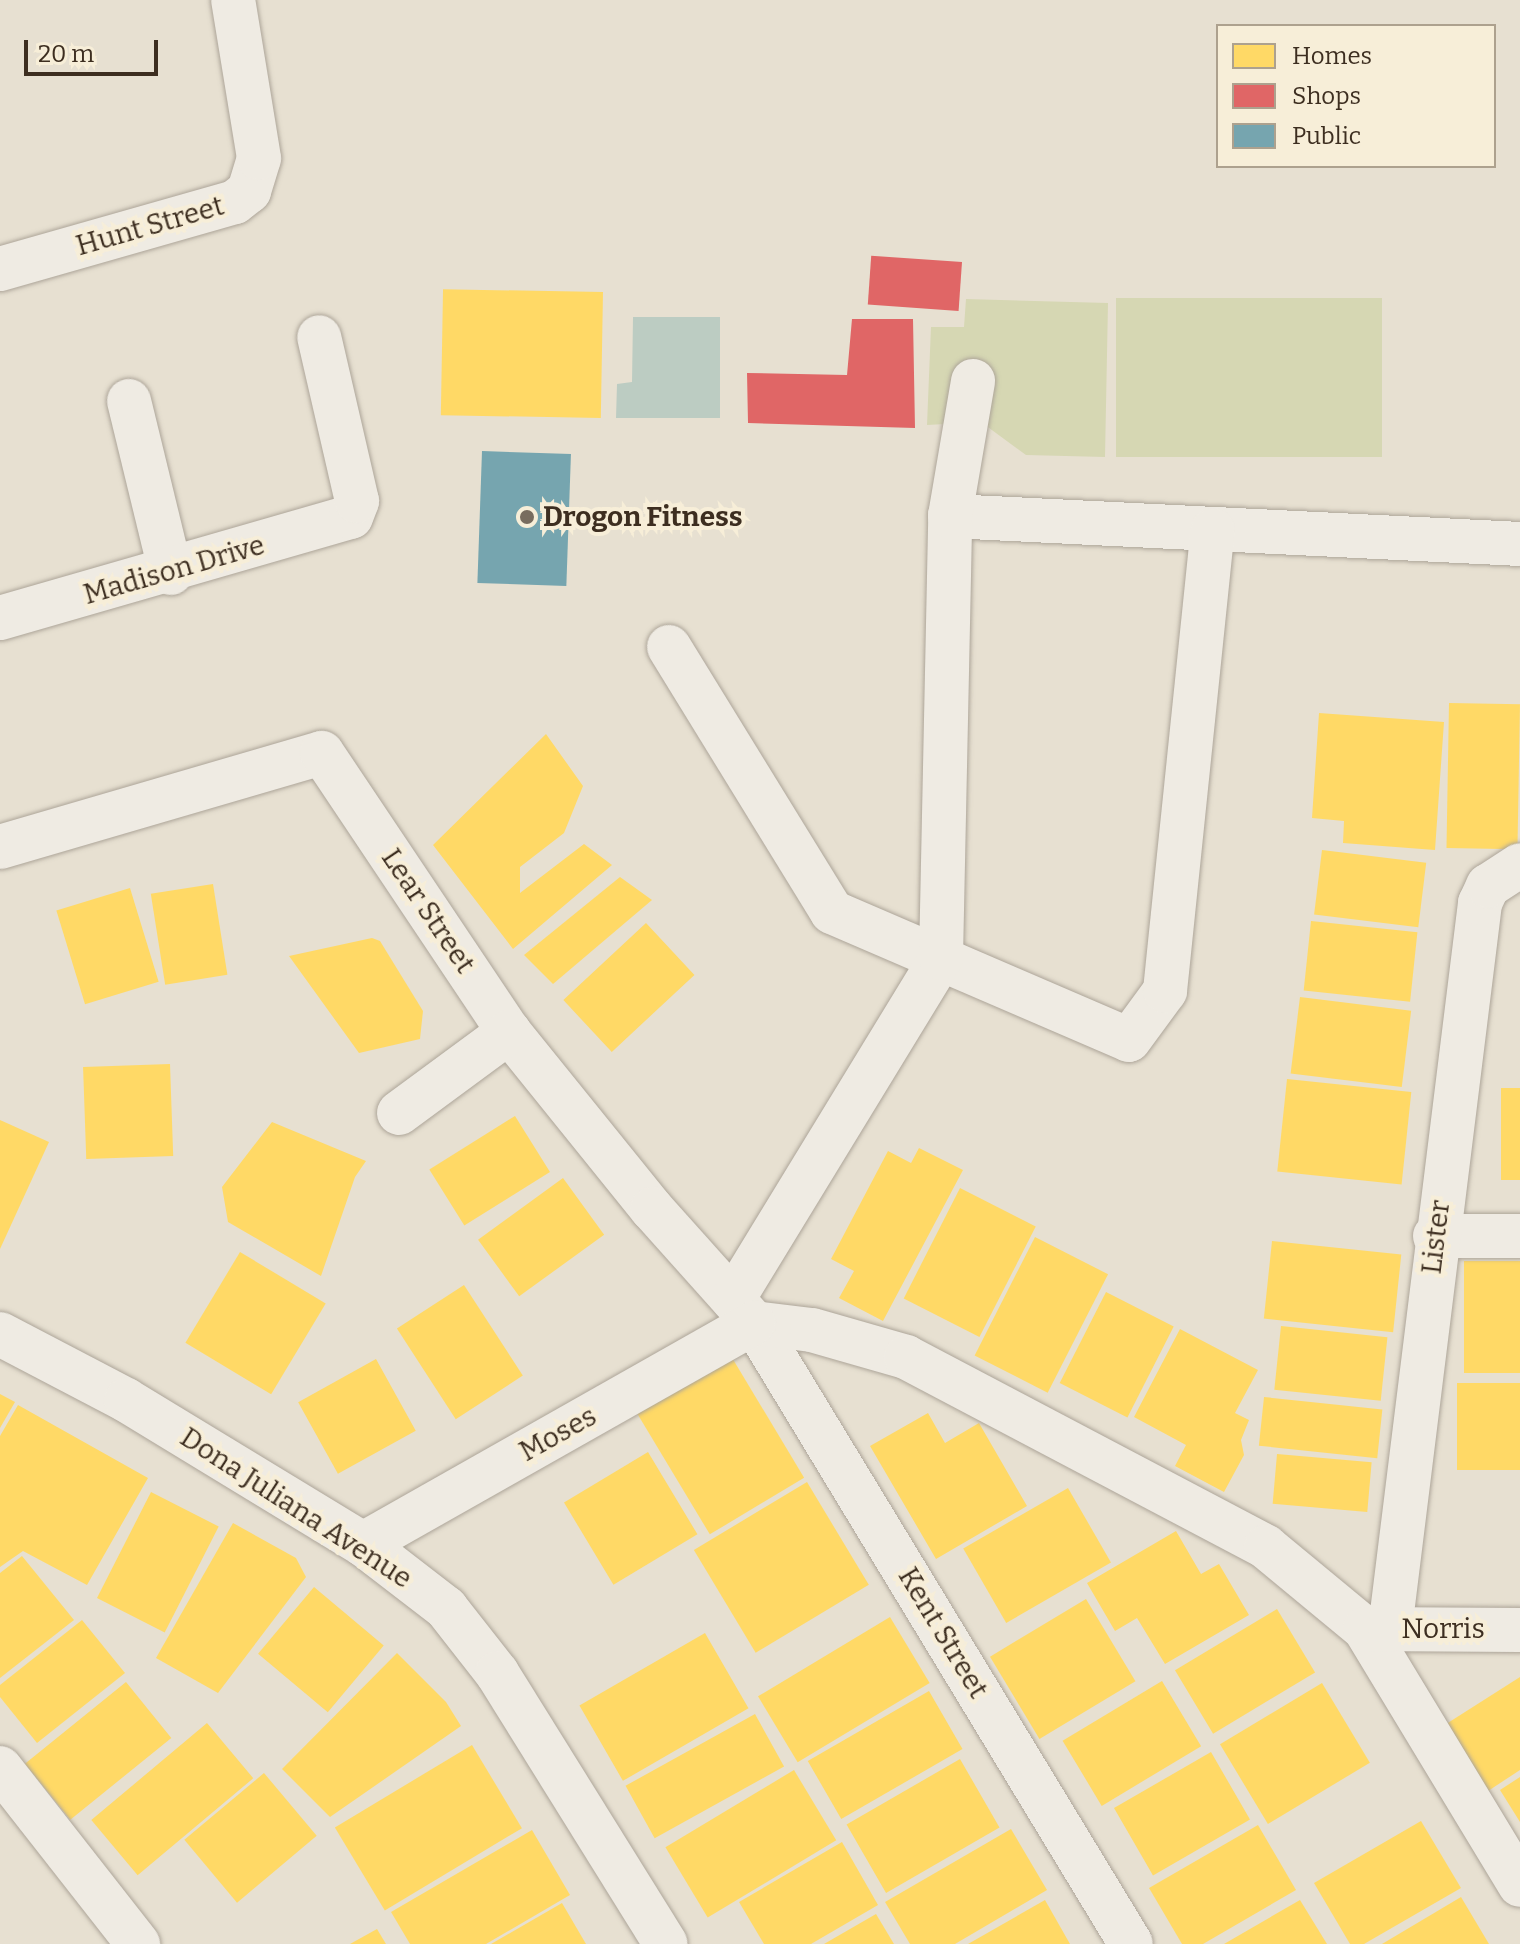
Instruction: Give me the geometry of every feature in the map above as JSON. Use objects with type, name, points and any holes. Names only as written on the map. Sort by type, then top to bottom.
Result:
[{"type":"street","name":"Hunt Street","points":[[0,269],[235,202],[249,191],[259,158],[233,0]]},
{"type":"street","name":"Madison Drive","points":[[0,618],[171,573],[348,519],[357,501],[319,337]]},
{"type":"street","points":[[973,381],[950,516],[941,958],[743,1311],[906,1357],[1266,1547],[1377,1629],[1520,1885]]},
{"type":"street","points":[[129,401],[171,573]]},
{"type":"street","points":[[950,516],[1520,544]]},
{"type":"street","points":[[669,647],[832,912],[1129,1040],[1165,991],[1213,530]]},
{"type":"street","name":"Lear Street","points":[[0,847],[322,753],[509,1032],[652,1209],[743,1311]]},
{"type":"street","name":"Lister","points":[[1377,1629],[1480,903],[1488,886],[1520,865]]},
{"type":"street","points":[[399,1113],[509,1032]]},
{"type":"street","points":[[1435,1236],[1520,1236]]},
{"type":"street","name":"Moses","points":[[363,1544],[743,1311]]},
{"type":"street","name":"Kent Street","points":[[743,1311],[1131,1944]]},
{"type":"street","name":"Dona Juliana Avenue","points":[[0,1334],[126,1400],[363,1544],[446,1608],[497,1673],[666,1944]]},
{"type":"street","name":"Norris","points":[[1377,1629],[1520,1630]]},
{"type":"street","points":[[0,1768],[138,1944]]},
{"type":"green space","points":[[1116,298],[1382,298],[1382,457],[1116,457]]},
{"type":"green space","points":[[966,299],[1108,303],[1105,457],[1026,455],[981,422],[927,425],[931,327],[964,327]]},
{"type":"shaded area","points":[[633,317],[720,317],[720,418],[616,418],[617,384],[632,382]]},
{"type":"building: Homes","points":[[443,289],[603,292],[601,418],[441,415]]},
{"type":"building: Homes","points":[[1449,703],[1520,704],[1517,849],[1446,848]]},
{"type":"building: Homes","points":[[1319,713],[1444,722],[1435,850],[1343,843],[1344,821],[1312,818]]},
{"type":"building: Homes","points":[[546,734],[583,786],[564,833],[520,867],[520,893],[584,844],[612,865],[513,949],[433,845]]},
{"type":"building: Homes","points":[[1322,850],[1426,863],[1418,927],[1314,915]]},
{"type":"building: Homes","points":[[620,877],[652,900],[553,984],[524,955]]},
{"type":"building: Homes","points":[[213,884],[227,975],[165,985],[151,894]]},
{"type":"building: Homes","points":[[130,888],[159,982],[85,1004],[56,911]]},
{"type":"building: Homes","points":[[1311,921],[1417,932],[1410,1002],[1304,991]]},
{"type":"building: Homes","points":[[646,923],[694,975],[612,1052],[563,1000]]},
{"type":"building: Homes","points":[[372,938],[380,941],[423,1011],[420,1039],[359,1053],[289,956]]},
{"type":"building: Homes","points":[[1300,997],[1411,1011],[1402,1087],[1291,1073]]},
{"type":"building: Homes","points":[[170,1064],[173,1156],[86,1159],[83,1067]]},
{"type":"building: Homes","points":[[1287,1079],[1411,1092],[1402,1185],[1277,1171]]},
{"type":"building: Homes","points":[[1501,1088],[1520,1088],[1520,1180],[1501,1180]]},
{"type":"building: Homes","points":[[515,1116],[550,1172],[464,1225],[429,1170]]},
{"type":"building: Homes","points":[[0,1120],[49,1142],[0,1249]]},
{"type":"building: Homes","points":[[272,1122],[366,1161],[355,1177],[321,1276],[228,1222],[222,1187]]},
{"type":"building: Homes","points":[[919,1148],[963,1170],[883,1321],[839,1298],[854,1271],[831,1259],[888,1151],[911,1163]]},
{"type":"building: Homes","points":[[563,1178],[604,1235],[519,1296],[478,1240]]},
{"type":"building: Homes","points":[[960,1188],[1036,1227],[979,1337],[904,1298]]},
{"type":"building: Homes","points":[[1035,1237],[1108,1274],[1048,1393],[975,1356]]},
{"type":"building: Homes","points":[[1272,1241],[1401,1255],[1393,1332],[1264,1319]]},
{"type":"building: Homes","points":[[240,1252],[326,1304],[271,1394],[185,1343]]},
{"type":"building: Homes","points":[[1464,1261],[1520,1261],[1520,1373],[1464,1373]]},
{"type":"building: Homes","points":[[464,1285],[523,1376],[456,1419],[397,1329]]},
{"type":"building: Homes","points":[[1106,1292],[1174,1327],[1127,1417],[1060,1383]]},
{"type":"building: Homes","points":[[1281,1326],[1387,1337],[1381,1401],[1274,1390]]},
{"type":"building: Homes","points":[[1180,1329],[1258,1370],[1235,1413],[1249,1420],[1241,1440],[1244,1455],[1224,1492],[1175,1466],[1186,1445],[1134,1417]]},
{"type":"building: Homes","points":[[731,1356],[804,1478],[710,1534],[637,1413]]},
{"type":"building: Homes","points":[[376,1359],[416,1431],[338,1474],[298,1402]]},
{"type":"building: Homes","points":[[1457,1383],[1520,1383],[1520,1470],[1457,1470]]},
{"type":"building: Homes","points":[[0,1394],[15,1402],[0,1428]]},
{"type":"building: Homes","points":[[1264,1397],[1382,1409],[1377,1458],[1259,1446]]},
{"type":"building: Homes","points":[[18,1405],[148,1478],[87,1585],[23,1551],[0,1567],[0,1436]]},
{"type":"building: Homes","points":[[928,1413],[945,1443],[979,1423],[1027,1506],[936,1559],[870,1446]]},
{"type":"building: Homes","points":[[648,1452],[697,1534],[613,1585],[564,1502]]},
{"type":"building: Homes","points":[[1277,1454],[1372,1462],[1367,1512],[1273,1504]]},
{"type":"building: Homes","points":[[807,1482],[869,1585],[756,1653],[694,1550]]},
{"type":"building: Homes","points":[[1068,1488],[1111,1562],[1006,1623],[963,1549]]},
{"type":"building: Homes","points":[[151,1492],[219,1527],[165,1633],[97,1598]]},
{"type":"building: Homes","points":[[233,1523],[296,1558],[306,1577],[218,1693],[156,1658]]},
{"type":"building: Homes","points":[[1176,1531],[1201,1574],[1219,1564],[1249,1615],[1165,1664],[1137,1618],[1115,1631],[1087,1583]]},
{"type":"building: Homes","points":[[22,1556],[74,1620],[0,1678],[0,1573]]},
{"type":"building: Homes","points":[[314,1587],[384,1645],[328,1712],[258,1654]]},
{"type":"building: Homes","points":[[1086,1599],[1135,1681],[1039,1739],[990,1657]]},
{"type":"building: Homes","points":[[1277,1609],[1315,1672],[1213,1734],[1175,1670]]},
{"type":"building: Homes","points":[[890,1617],[930,1683],[798,1762],[758,1696]]},
{"type":"building: Homes","points":[[82,1620],[125,1673],[37,1743],[0,1697],[0,1685]]},
{"type":"building: Homes","points":[[705,1633],[749,1708],[623,1781],[579,1706]]},
{"type":"building: Homes","points":[[397,1653],[446,1702],[461,1726],[330,1817],[282,1769]]},
{"type":"building: Homes","points":[[1520,1677],[1520,1770],[1485,1793],[1443,1726]]},
{"type":"building: Homes","points":[[1162,1681],[1201,1746],[1102,1806],[1063,1741]]},
{"type":"building: Homes","points":[[126,1682],[171,1738],[70,1820],[25,1764]]},
{"type":"building: Homes","points":[[1322,1683],[1370,1763],[1268,1824],[1220,1744]]},
{"type":"building: Homes","points":[[929,1691],[962,1749],[841,1819],[808,1761]]},
{"type":"building: Homes","points":[[755,1714],[784,1766],[655,1838],[626,1786]]},
{"type":"building: Homes","points":[[207,1723],[253,1778],[138,1875],[91,1820]]},
{"type":"building: Homes","points":[[472,1745],[522,1828],[385,1911],[335,1827]]},
{"type":"building: Homes","points":[[1211,1752],[1250,1820],[1153,1876],[1114,1808]]},
{"type":"building: Homes","points":[[960,1759],[999,1827],[886,1893],[847,1824]]},
{"type":"building: Homes","points":[[794,1770],[836,1840],[708,1918],[665,1847]]},
{"type":"building: Homes","points":[[264,1773],[317,1836],[237,1903],[184,1840]]},
{"type":"building: Homes","points":[[1520,1777],[1520,1822],[1500,1790]]},
{"type":"building: Homes","points":[[1421,1821],[1461,1888],[1364,1944],[1350,1944],[1314,1883]]},
{"type":"building: Homes","points":[[1258,1825],[1296,1890],[1203,1944],[1182,1944],[1149,1888]]},
{"type":"building: Homes","points":[[1011,1829],[1047,1890],[955,1944],[910,1944],[885,1902]]},
{"type":"building: Homes","points":[[532,1830],[570,1895],[486,1944],[410,1944],[391,1912]]},
{"type":"building: Homes","points":[[842,1842],[878,1905],[811,1944],[764,1944],[739,1902]]},
{"type":"building: Homes","points":[[1461,1897],[1489,1944],[1382,1944]]},
{"type":"building: Homes","points":[[1045,1900],[1070,1944],[968,1944]]},
{"type":"building: Homes","points":[[1300,1900],[1327,1944],[1224,1944]]},
{"type":"building: Homes","points":[[562,1903],[586,1944],[491,1944]]},
{"type":"building: Homes","points":[[876,1914],[894,1944],[824,1944]]},
{"type":"building: Homes","points":[[377,1929],[386,1944],[350,1944]]},
{"type":"building: Shops","points":[[871,256],[962,262],[959,311],[868,305]]},
{"type":"building: Shops","points":[[852,319],[913,319],[915,428],[748,423],[747,373],[847,375]]},
{"type":"building: Public","name":"Drogon Fitness","points":[[482,451],[571,454],[566,586],[477,583]]},
{"type":"place","name":"Drogon Fitness","points":[[527,517]]}]
